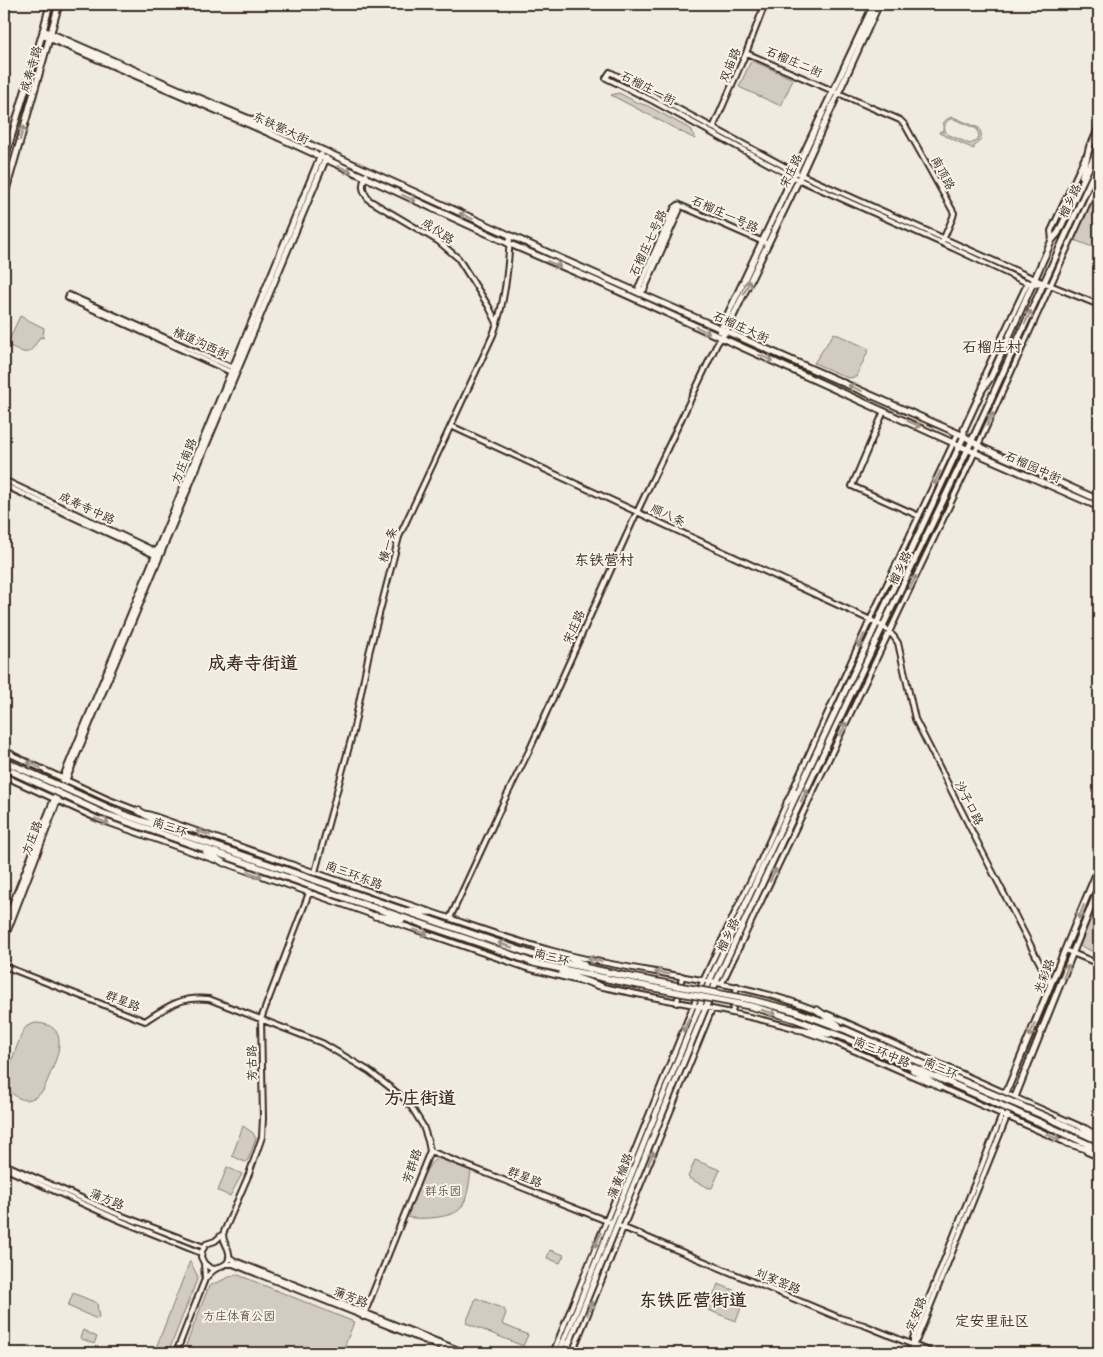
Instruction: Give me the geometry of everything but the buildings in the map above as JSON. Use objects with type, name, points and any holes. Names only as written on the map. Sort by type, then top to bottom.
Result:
[{"type":"highway","name":"榴乡路","points":[[1095,155],[1099,145]]},
{"type":"highway","points":[[4,751],[11,754]]},
{"type":"highway","name":"南三环","points":[[4,760],[8,767],[102,814],[196,846],[273,869]]},
{"type":"highway","name":"南三环","points":[[8,767],[122,814],[173,831],[416,922],[534,963],[752,1000],[795,1011],[846,1030],[1099,1141]]},
{"type":"highway","points":[[139,811],[173,831]]},
{"type":"highway","points":[[196,846],[224,863]]},
{"type":"highway","name":"南三环","points":[[349,896],[404,910],[550,960],[619,978],[750,1006],[792,1018],[899,1060],[1099,1149]]},
{"type":"highway","points":[[404,910],[430,912]]},
{"type":"highway","points":[[375,916],[416,922]]},
{"type":"highway","points":[[562,954],[590,969]]},
{"type":"highway","points":[[534,963],[600,986]]},
{"type":"highway","points":[[817,1010],[846,1030]]},
{"type":"highway","points":[[797,1029],[843,1037]]},
{"type":"highway","points":[[899,1060],[940,1087]]},
{"type":"highway","points":[[1084,1128],[1099,1136]]},
{"type":"highway","points":[[1067,1143],[1099,1153]]},
{"type":"main road","name":"成寿寺路","points":[[4,161],[50,4]]},
{"type":"main road","name":"成寿寺路","points":[[4,197],[59,4]]},
{"type":"main road","name":"宋庄路","points":[[836,92],[874,4]]},
{"type":"main road","name":"宋庄路","points":[[720,337],[726,331],[768,244],[797,176],[879,4]]},
{"type":"main road","name":"东铁营大街","points":[[43,32],[267,132],[510,244]]},
{"type":"main road","name":"东铁营大街","points":[[51,36],[322,150],[510,236]]},
{"type":"main road","points":[[1078,192],[1090,146]]},
{"type":"main road","name":"方庄南路","points":[[56,800],[322,158],[322,150]]},
{"type":"main road","name":"方庄南路","points":[[322,158],[328,153]]},
{"type":"main road","name":"榴乡路","points":[[707,980],[753,888],[960,446],[964,436],[964,429],[982,390],[991,377],[1031,281],[1052,240],[1058,233],[1095,155]]},
{"type":"main road","name":"榴乡路","points":[[719,982],[883,626],[972,441],[1099,162]]},
{"type":"main road","points":[[1084,194],[1099,171]]},
{"type":"main road","name":"宋庄路","points":[[720,337],[720,328],[762,241],[797,176]]},
{"type":"main road","name":"石榴庄七号路","points":[[639,293],[644,289],[679,210],[679,205]]},
{"type":"main road","name":"石榴庄七号路","points":[[639,293],[639,287],[675,208],[679,205]]},
{"type":"main road","name":"石榴庄大街","points":[[510,236],[964,436]]},
{"type":"main road","name":"石榴庄大街","points":[[510,244],[594,280],[960,446]]},
{"type":"main road","name":"石榴园中街","points":[[964,436],[978,445],[1099,500]]},
{"type":"main road","name":"石榴园中街","points":[[960,446],[1099,507]]},
{"type":"main road","points":[[787,802],[800,786]]},
{"type":"main road","name":"方庄路","points":[[4,926],[56,800]]},
{"type":"main road","name":"方庄路","points":[[4,939],[56,800]]},
{"type":"main road","points":[[753,888],[758,866]]},
{"type":"main road","name":"光彩路","points":[[1006,1093],[1099,867]]},
{"type":"main road","name":"光彩路","points":[[1015,1097],[1099,887]]},
{"type":"main road","name":"蒲黄榆路","points":[[559,1353],[707,980]]},
{"type":"main road","name":"蒲黄榆路","points":[[565,1353],[612,1223],[658,1126],[719,982]]},
{"type":"street","name":"双庙路","points":[[712,130],[765,4]]},
{"type":"street","name":"石榴庄二街","points":[[746,53],[900,120]]},
{"type":"street","name":"石榴庄一街","points":[[712,130],[606,78],[610,72],[797,176],[943,241]]},
{"type":"street","name":"南顶路","points":[[900,120],[909,131],[954,213],[943,241]]},
{"type":"street","name":"榴乡路","points":[[1052,240],[1051,231],[1099,126]]},
{"type":"street","points":[[364,178],[367,170]]},
{"type":"street","name":"成仪路","points":[[364,178],[362,184],[369,200],[438,241],[458,258],[497,323]]},
{"type":"street","name":"榴乡路","points":[[719,982],[975,452],[1099,178]]},
{"type":"street","name":"石榴庄一号路","points":[[679,205],[768,244]]},
{"type":"street","name":"横一条","points":[[309,893],[352,732],[369,653],[399,537],[497,323],[506,283],[510,236]]},
{"type":"street","points":[[943,241],[1031,281],[1050,285],[1099,305]]},
{"type":"street","name":"横道沟西街","points":[[68,296],[234,370]]},
{"type":"street","name":"宋庄路","points":[[450,918],[529,751],[637,512],[720,337]]},
{"type":"street","points":[[884,411],[852,486],[919,516]]},
{"type":"street","name":"顺八条","points":[[451,426],[883,626]]},
{"type":"street","name":"榴乡路","points":[[707,980],[870,620],[958,434]]},
{"type":"street","name":"成寿寺中路","points":[[4,480],[158,554]]},
{"type":"street","name":"成寿寺中路","points":[[4,485],[158,554]]},
{"type":"street","name":"沙子口路","points":[[883,626],[893,634],[898,643],[915,719],[1051,985]]},
{"type":"street","name":"南三环东路","points":[[11,754],[107,799],[139,811],[530,946],[562,954],[719,982]]},
{"type":"street","points":[[4,776],[115,826],[527,968],[600,986],[696,1006]]},
{"type":"street","points":[[275,882],[282,861]]},
{"type":"street","points":[[301,890],[308,870]]},
{"type":"street","points":[[316,895],[323,875]]},
{"type":"street","points":[[342,904],[349,884]]},
{"type":"street","name":"芳古路","points":[[223,1234],[249,1174],[262,1137],[261,1019],[309,893]]},
{"type":"street","points":[[1065,950],[1099,964]]},
{"type":"street","name":"群星路","points":[[4,966],[145,1021],[174,1002],[196,997],[209,998],[261,1019]]},
{"type":"street","points":[[677,1003],[682,976]]},
{"type":"street","name":"南三环中路","points":[[719,982],[769,994],[817,1010],[1084,1128]]},
{"type":"street","points":[[732,1013],[737,986]]},
{"type":"street","name":"南三环中路","points":[[696,1006],[771,1021],[832,1042],[1099,1157]]},
{"type":"street","points":[[572,1353],[665,1124],[709,1009]]},
{"type":"street","name":"芳群路","points":[[261,1019],[322,1043],[369,1071],[405,1099],[423,1126],[430,1151],[363,1315]]},
{"type":"street","points":[[975,1103],[983,1083]]},
{"type":"street","name":"定安路","points":[[913,1345],[913,1338],[1002,1115],[1006,1093]]},
{"type":"street","name":"定安路","points":[[913,1345],[1015,1097]]},
{"type":"street","points":[[1030,1127],[1039,1107]]},
{"type":"street","points":[[658,1126],[665,1124]]},
{"type":"street","name":"群星路","points":[[430,1151],[612,1223]]},
{"type":"street","name":"蒲方路","points":[[4,1164],[120,1215],[204,1246]]},
{"type":"street","name":"蒲方路","points":[[4,1168],[111,1216],[201,1253]]},
{"type":"street","points":[[553,1353],[612,1223]]},
{"type":"street","name":"刘家窑路","points":[[612,1223],[840,1318],[864,1325],[933,1353]]},
{"type":"street","points":[[215,1241],[223,1234]]},
{"type":"street","points":[[223,1234],[224,1244]]},
{"type":"street","points":[[176,1353],[205,1279],[215,1269],[226,1264],[229,1256],[228,1249],[224,1244],[215,1241],[209,1242],[204,1246],[201,1253],[205,1279]]},
{"type":"street","name":"蒲芳路","points":[[229,1256],[235,1261],[456,1353]]},
{"type":"street","points":[[204,1263],[210,1268],[215,1269]]},
{"type":"street","name":"蒲芳路","points":[[226,1264],[233,1264],[466,1353]]},
{"type":"street","points":[[909,1353],[913,1345]]},
{"type":"green space","points":[[753,61],[793,79],[781,106],[739,87],[750,63]]},
{"type":"green space","points":[[619,93],[648,106],[692,130],[695,139],[611,95]]},
{"type":"green space","points":[[953,117],[979,128],[981,138],[974,146],[974,149],[939,133],[940,131],[943,132],[943,124],[950,118]],"holes":[[[950,119],[977,129],[979,136],[977,141],[970,144],[947,134],[945,124]]]},
{"type":"green space","points":[[1099,184],[1099,238],[1095,248],[1074,240]]},
{"type":"green space","points":[[20,316],[44,328],[43,338],[40,337],[28,352],[10,346],[9,340]]},
{"type":"green space","points":[[834,333],[869,349],[856,377],[848,378],[814,363]]},
{"type":"green space","points":[[1099,898],[1099,954],[1080,946]]},
{"type":"green space","points":[[35,1023],[48,1025],[56,1031],[59,1039],[58,1049],[56,1060],[43,1091],[35,1097],[26,1100],[19,1098],[9,1090],[7,1075],[23,1031],[27,1026]]},
{"type":"green space","points":[[243,1126],[253,1133],[256,1139],[248,1160],[245,1162],[232,1156]]},
{"type":"green space","name":"群乐园","points":[[438,1158],[471,1171],[468,1191],[463,1205],[456,1212],[443,1216],[427,1218],[407,1217],[428,1167]]},
{"type":"green space","points":[[695,1160],[720,1170],[712,1188],[688,1177]]},
{"type":"green space","points":[[227,1167],[242,1174],[230,1196],[218,1191]]},
{"type":"green space","points":[[550,1250],[564,1255],[560,1263],[547,1258]]},
{"type":"green space","points":[[190,1261],[198,1277],[168,1353],[154,1353]]},
{"type":"green space","name":"方庄体育公园","points":[[236,1274],[354,1322],[342,1353],[183,1353],[209,1286]]},
{"type":"green space","points":[[718,1284],[746,1295],[736,1321],[708,1310]]},
{"type":"green space","points":[[73,1293],[97,1303],[99,1318],[97,1319],[68,1306]]},
{"type":"green space","points":[[476,1298],[504,1309],[506,1313],[502,1324],[528,1335],[523,1346],[466,1323]]},
{"type":"green space","points":[[83,1330],[97,1337],[94,1344],[80,1338]]},
{"type":"district","name":"石榴庄村","points":[[992,347]]},
{"type":"district","name":"东铁营村","points":[[604,560]]},
{"type":"district","name":"成寿寺街道","points":[[253,663]]},
{"type":"district","name":"方庄街道","points":[[420,1098]]},
{"type":"district","name":"东铁匠营街道","points":[[693,1300]]},
{"type":"district","name":"定安里社区","points":[[992,1321]]}]
